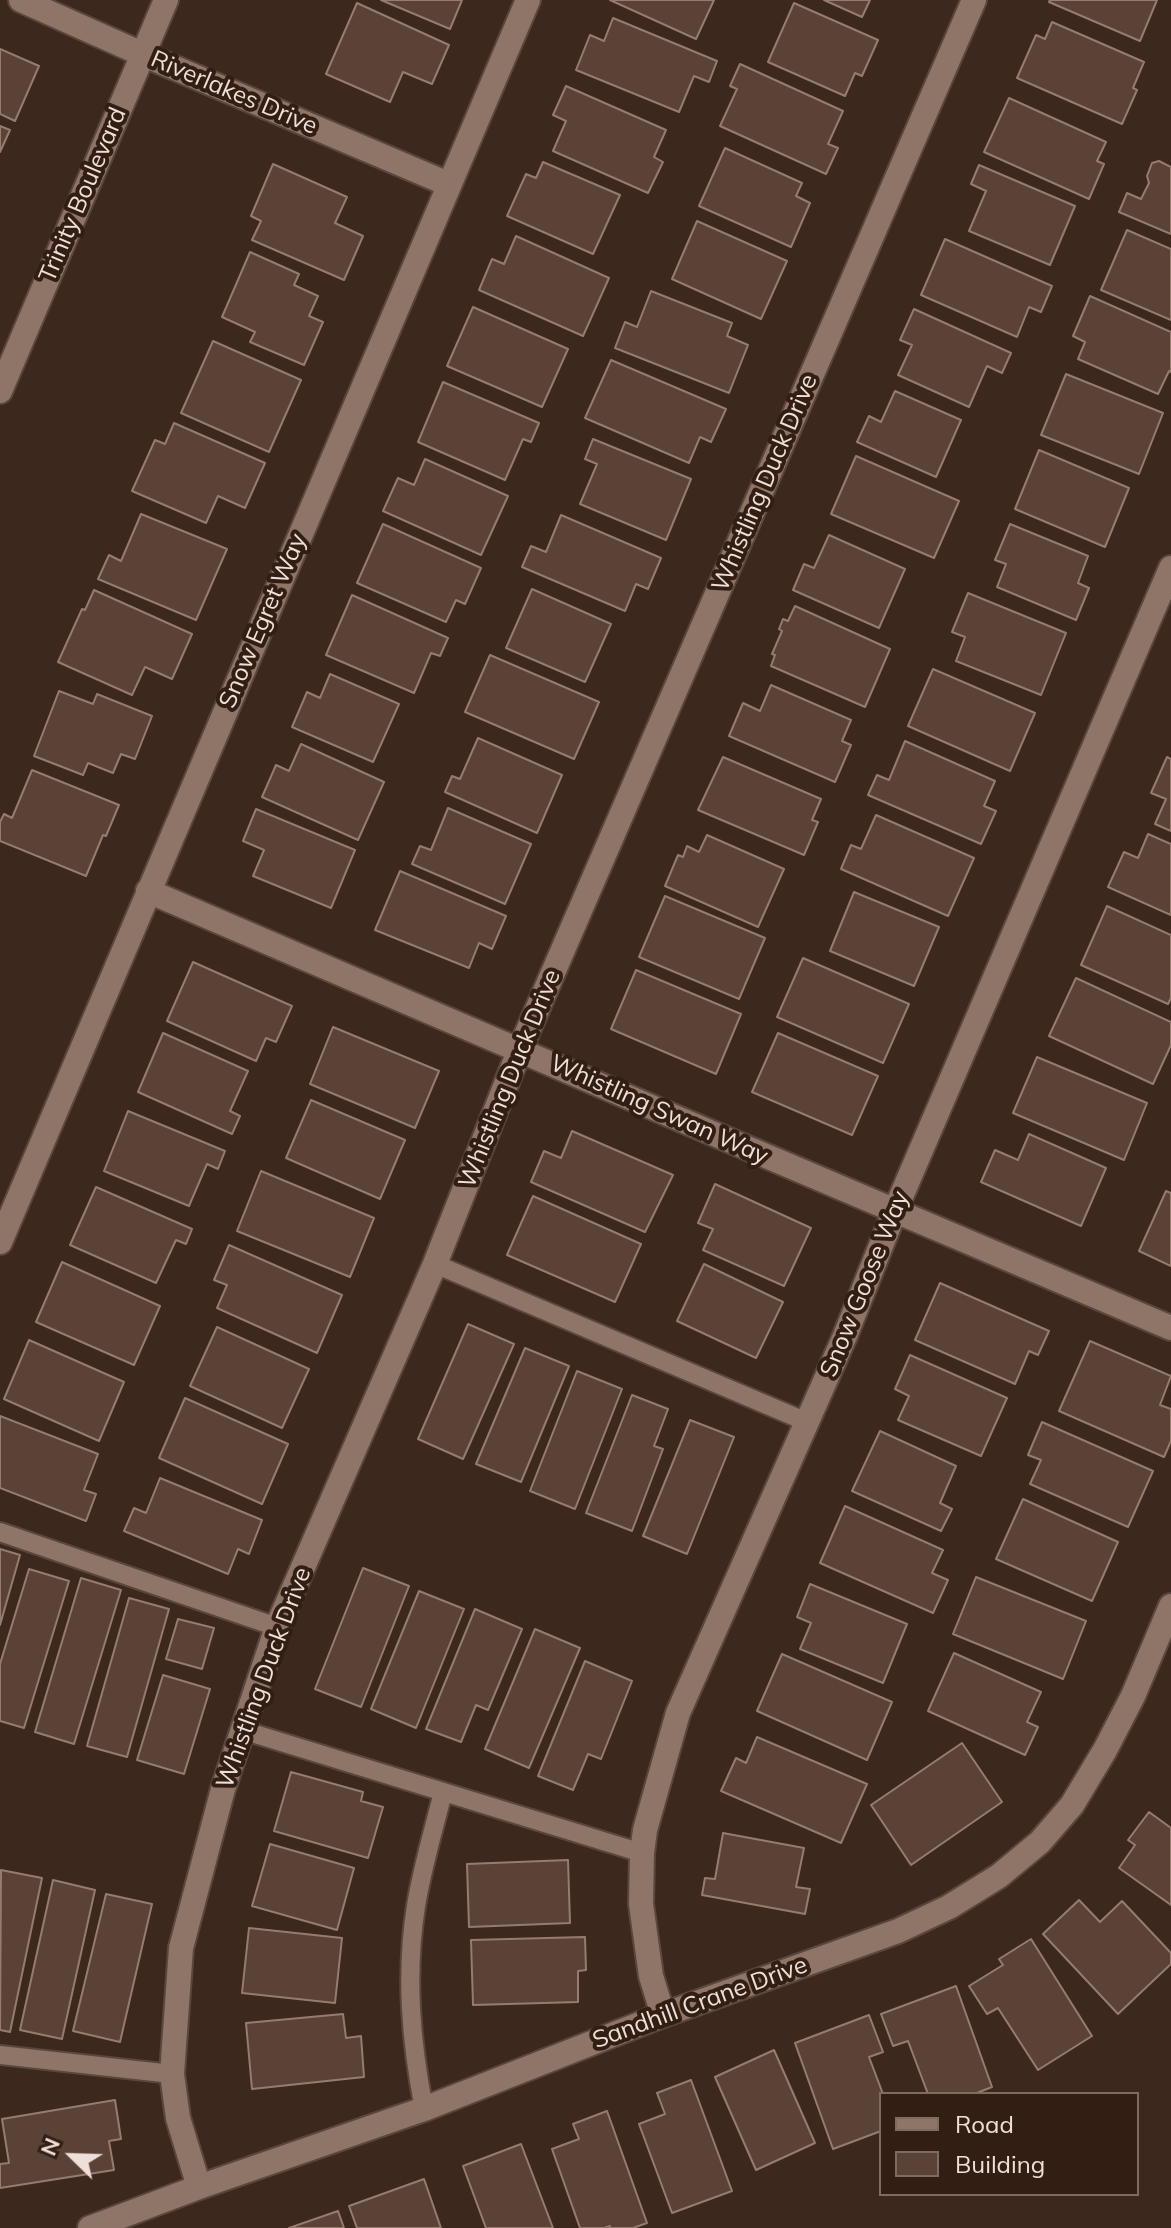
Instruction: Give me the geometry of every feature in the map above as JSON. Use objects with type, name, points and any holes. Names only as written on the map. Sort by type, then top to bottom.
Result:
[{"type":"street","name":"Riverlakes Drive","points":[[21,0],[448,184]]},
{"type":"street","name":"Trinity Boulevard","points":[[0,391],[166,0]]},
{"type":"street","name":"Snow Egret Way","points":[[0,1242],[528,0]]},
{"type":"street","name":"Whistling Duck Drive","points":[[199,2187],[178,2118],[172,2074],[181,1948],[223,1789],[277,1627],[435,1264],[520,1049],[974,0]]},
{"type":"street","name":"Snow Goose Way","points":[[663,2015],[651,1976],[641,1904],[642,1853],[645,1830],[678,1713],[845,1336],[894,1213],[1171,568]]},
{"type":"street","name":"Whistling Swan Way","points":[[148,891],[894,1213],[1171,1328]]},
{"type":"street","name":"Sandhill Crane Drive","points":[[90,2228],[424,2109],[663,2015],[898,1931],[949,1907],[999,1876],[1040,1842],[1072,1805],[1133,1696],[1171,1606]]},
{"type":"lane","points":[[435,1264],[807,1422]]},
{"type":"lane","points":[[0,1532],[277,1627]]},
{"type":"lane","points":[[242,1730],[642,1853]]},
{"type":"lane","points":[[424,2109],[414,2059],[409,1985],[416,1906],[443,1792]]},
{"type":"lane","points":[[0,2055],[172,2074]]},
{"type":"building","points":[[381,0],[462,0],[450,29]]},
{"type":"building","points":[[610,0],[714,0],[696,39]]},
{"type":"building","points":[[824,0],[870,0],[862,17]]},
{"type":"building","points":[[1050,0],[1157,0],[1140,41]]},
{"type":"building","points":[[357,3],[449,45],[432,84],[403,72],[390,102],[326,74]]},
{"type":"building","points":[[794,3],[878,40],[862,76],[855,73],[845,96],[768,62]]},
{"type":"building","points":[[613,18],[717,61],[709,82],[694,76],[679,112],[576,70],[590,35],[604,41]]},
{"type":"building","points":[[1052,22],[1144,62],[1133,88],[1137,90],[1122,124],[1017,78],[1036,35],[1045,39]]},
{"type":"building","points":[[0,49],[39,66],[15,121],[0,114]]},
{"type":"building","points":[[740,64],[843,111],[828,144],[838,148],[826,174],[720,126],[737,89],[730,86]]},
{"type":"building","points":[[566,86],[666,130],[654,157],[663,162],[648,193],[553,151],[566,121],[553,115]]},
{"type":"building","points":[[1009,98],[1106,142],[1097,161],[1104,164],[1089,199],[984,152]]},
{"type":"building","points":[[0,126],[10,130],[0,152]]},
{"type":"building","points":[[725,148],[802,183],[796,196],[810,203],[791,247],[699,206]]},
{"type":"building","points":[[1159,161],[1171,167],[1171,234],[1119,212],[1127,193],[1141,199],[1149,183],[1147,176],[1152,163]]},
{"type":"building","points":[[543,162],[620,195],[593,254],[507,216],[526,174],[536,178]]},
{"type":"building","points":[[273,164],[347,197],[335,223],[363,236],[344,280],[252,240],[261,221],[251,216]]},
{"type":"building","points":[[979,165],[1075,206],[1050,265],[969,231],[986,191],[971,184]]},
{"type":"building","points":[[697,221],[787,261],[761,319],[672,279]]},
{"type":"building","points":[[1127,230],[1171,249],[1171,320],[1101,290]]},
{"type":"building","points":[[516,236],[609,278],[583,336],[479,290],[492,259],[504,264]]},
{"type":"building","points":[[945,239],[1052,286],[1041,312],[1029,307],[1017,337],[921,295]]},
{"type":"building","points":[[250,252],[299,274],[294,285],[318,296],[309,316],[323,322],[304,365],[250,342],[255,332],[222,317]]},
{"type":"building","points":[[651,291],[732,323],[727,336],[748,345],[729,393],[615,348],[625,322],[637,327]]},
{"type":"building","points":[[1090,296],[1171,332],[1171,372],[1158,394],[1078,359],[1085,342],[1073,336]]},
{"type":"building","points":[[473,307],[568,349],[542,407],[447,366]]},
{"type":"building","points":[[914,309],[1011,353],[1002,373],[987,366],[969,407],[898,375],[912,345],[900,340]]},
{"type":"building","points":[[213,341],[301,380],[269,452],[181,413]]},
{"type":"building","points":[[611,360],[726,409],[711,442],[700,437],[689,463],[585,418]]},
{"type":"building","points":[[1066,374],[1163,413],[1139,474],[1041,435]]},
{"type":"building","points":[[443,382],[539,423],[531,442],[523,439],[505,480],[418,442]]},
{"type":"building","points":[[895,391],[961,420],[936,477],[857,442],[869,416],[881,422]]},
{"type":"building","points":[[174,423],[265,463],[245,508],[218,496],[206,523],[132,491],[155,440],[165,444]]},
{"type":"building","points":[[593,439],[691,479],[666,540],[580,504],[597,464],[585,459]]},
{"type":"building","points":[[1039,450],[1129,488],[1105,547],[1015,509]]},
{"type":"building","points":[[856,456],[959,501],[934,558],[831,514]]},
{"type":"building","points":[[425,459],[508,496],[481,555],[383,511],[398,478],[414,485]]},
{"type":"building","points":[[141,514],[227,549],[196,620],[98,579],[109,555],[121,561]]},
{"type":"building","points":[[561,515],[661,558],[648,589],[636,584],[625,611],[522,567],[531,546],[546,552]]},
{"type":"building","points":[[383,524],[481,568],[465,604],[456,600],[446,622],[357,583]]},
{"type":"building","points":[[1010,524],[1088,556],[1078,583],[1089,588],[1076,620],[997,587],[1006,564],[995,560]]},
{"type":"building","points":[[829,535],[905,569],[879,628],[793,590],[804,564],[814,568]]},
{"type":"building","points":[[532,589],[611,624],[585,682],[506,648]]},
{"type":"building","points":[[94,590],[192,634],[172,679],[145,667],[132,695],[58,662]]},
{"type":"building","points":[[968,593],[1066,633],[1041,695],[956,661],[965,637],[952,632]]},
{"type":"building","points":[[352,595],[448,638],[440,656],[431,653],[414,693],[326,655]]},
{"type":"building","points":[[795,606],[890,649],[865,707],[771,666],[783,619],[788,621]]},
{"type":"building","points":[[490,655],[599,702],[574,759],[465,712]]},
{"type":"building","points":[[933,669],[1035,713],[1010,771],[908,726]]},
{"type":"building","points":[[330,674],[399,704],[373,762],[292,727],[307,692],[320,698]]},
{"type":"building","points":[[771,685],[851,720],[842,741],[851,745],[835,782],[729,736],[743,703],[760,711]]},
{"type":"building","points":[[59,691],[93,704],[97,694],[152,716],[135,759],[121,754],[113,773],[88,763],[83,775],[34,756]]},
{"type":"building","points":[[478,738],[562,775],[537,833],[445,792],[452,776],[460,779]]},
{"type":"building","points":[[905,741],[995,781],[984,806],[996,811],[981,844],[868,795],[877,775],[889,780]]},
{"type":"building","points":[[301,744],[384,782],[358,840],[262,797],[276,765],[289,771]]},
{"type":"building","points":[[723,757],[821,799],[812,820],[818,822],[804,855],[698,810]]},
{"type":"building","points":[[1167,757],[1171,759],[1171,831],[1155,824],[1166,799],[1151,793]]},
{"type":"building","points":[[32,770],[119,805],[86,876],[0,841],[0,822],[4,814],[12,818]]},
{"type":"building","points":[[448,808],[531,844],[505,904],[412,864],[420,846],[431,850]]},
{"type":"building","points":[[256,809],[355,850],[331,908],[253,876],[264,850],[243,841]]},
{"type":"building","points":[[876,815],[974,858],[948,916],[841,869],[851,845],[861,849]]},
{"type":"building","points":[[1148,834],[1171,844],[1171,915],[1108,887],[1124,852],[1138,858]]},
{"type":"building","points":[[707,835],[784,869],[758,927],[665,886],[678,855],[683,857],[687,846],[699,852]]},
{"type":"building","points":[[400,871],[506,916],[492,949],[479,943],[469,968],[375,930]]},
{"type":"building","points":[[854,892],[939,927],[914,986],[830,951]]},
{"type":"building","points":[[665,896],[765,938],[739,999],[639,957]]},
{"type":"building","points":[[1107,906],[1171,935],[1171,998],[1168,1004],[1081,965]]},
{"type":"building","points":[[803,958],[909,1004],[883,1063],[777,1017]]},
{"type":"building","points":[[193,962],[292,1006],[276,1042],[266,1038],[256,1061],[167,1021]]},
{"type":"building","points":[[636,970],[741,1014],[716,1074],[611,1029]]},
{"type":"building","points":[[1076,978],[1171,1022],[1171,1045],[1153,1084],[1049,1036]]},
{"type":"building","points":[[333,1027],[439,1071],[415,1128],[310,1084]]},
{"type":"building","points":[[163,1033],[248,1071],[230,1111],[240,1116],[232,1134],[138,1092]]},
{"type":"building","points":[[778,1033],[878,1076],[852,1135],[752,1092]]},
{"type":"building","points":[[1037,1057],[1147,1103],[1124,1160],[1013,1113]]},
{"type":"building","points":[[311,1100],[405,1140],[380,1199],[286,1158]]},
{"type":"building","points":[[128,1111],[225,1151],[218,1169],[207,1164],[189,1206],[104,1171]]},
{"type":"building","points":[[572,1131],[673,1175],[645,1232],[531,1182],[544,1151],[561,1158]]},
{"type":"building","points":[[1029,1134],[1106,1168],[1081,1226],[981,1182],[995,1150],[1018,1160]]},
{"type":"building","points":[[261,1171],[374,1218],[350,1277],[237,1231]]},
{"type":"building","points":[[715,1184],[811,1228],[784,1286],[703,1250],[713,1229],[698,1223]]},
{"type":"building","points":[[96,1187],[192,1229],[186,1244],[176,1240],[156,1283],[70,1245]]},
{"type":"building","points":[[1166,1191],[1171,1193],[1171,1266],[1139,1251]]},
{"type":"building","points":[[533,1196],[641,1244],[615,1302],[507,1255]]},
{"type":"building","points":[[229,1245],[342,1295],[317,1353],[217,1308],[227,1285],[214,1280]]},
{"type":"building","points":[[62,1262],[160,1306],[134,1365],[36,1322]]},
{"type":"building","points":[[704,1264],[783,1302],[756,1358],[677,1321]]},
{"type":"building","points":[[940,1283],[1049,1331],[1038,1355],[1029,1351],[1015,1384],[915,1340]]},
{"type":"building","points":[[468,1324],[514,1344],[463,1459],[418,1439]]},
{"type":"building","points":[[217,1327],[309,1369],[282,1428],[190,1386]]},
{"type":"building","points":[[29,1340],[124,1382],[99,1441],[4,1399]]},
{"type":"building","points":[[1090,1341],[1171,1376],[1160,1405],[1171,1409],[1171,1441],[1164,1457],[1059,1411]]},
{"type":"building","points":[[525,1348],[569,1366],[521,1482],[476,1464]]},
{"type":"building","points":[[910,1355],[1007,1398],[981,1456],[898,1420],[909,1396],[895,1389]]},
{"type":"building","points":[[577,1371],[622,1389],[575,1509],[530,1491]]},
{"type":"building","points":[[632,1395],[668,1409],[654,1446],[663,1449],[632,1531],[586,1513]]},
{"type":"building","points":[[185,1398],[288,1444],[262,1504],[159,1458]]},
{"type":"building","points":[[0,1416],[98,1454],[84,1490],[96,1494],[86,1521],[0,1488]]},
{"type":"building","points":[[690,1420],[734,1437],[687,1554],[643,1536]]},
{"type":"building","points":[[1042,1422],[1153,1471],[1128,1527],[1030,1484],[1041,1460],[1028,1455]]},
{"type":"building","points":[[880,1431],[956,1466],[940,1503],[952,1509],[941,1531],[852,1491]]},
{"type":"building","points":[[160,1478],[262,1520],[249,1554],[238,1549],[228,1574],[124,1531],[134,1508],[146,1513]]},
{"type":"building","points":[[1023,1499],[1118,1542],[1092,1601],[996,1559]]},
{"type":"building","points":[[845,1506],[943,1550],[932,1573],[948,1580],[933,1613],[820,1563]]},
{"type":"building","points":[[0,1549],[20,1555],[0,1625]]},
{"type":"building","points":[[363,1568],[409,1586],[361,1707],[315,1689]]},
{"type":"building","points":[[29,1569],[69,1581],[24,1728],[0,1721],[0,1664]]},
{"type":"building","points":[[976,1577],[1086,1621],[1063,1679],[953,1634]]},
{"type":"building","points":[[81,1578],[121,1590],[74,1744],[35,1732]]},
{"type":"building","points":[[810,1584],[907,1624],[883,1683],[800,1649],[811,1623],[797,1617]]},
{"type":"building","points":[[419,1591],[464,1609],[416,1728],[371,1709]]},
{"type":"building","points":[[129,1598],[169,1609],[127,1757],[87,1746]]},
{"type":"building","points":[[475,1609],[522,1629],[488,1710],[476,1705],[461,1742],[426,1729]]},
{"type":"building","points":[[178,1619],[214,1628],[202,1669],[166,1659]]},
{"type":"building","points":[[535,1629],[580,1648],[529,1768],[485,1749]]},
{"type":"building","points":[[954,1653],[1041,1692],[1027,1722],[1038,1727],[1025,1755],[928,1711]]},
{"type":"building","points":[[782,1654],[892,1702],[867,1760],[757,1711]]},
{"type":"building","points":[[585,1661],[632,1681],[601,1759],[588,1754],[573,1790],[538,1776]]},
{"type":"building","points":[[163,1675],[210,1689],[184,1774],[137,1760]]},
{"type":"building","points":[[757,1737],[867,1784],[841,1843],[721,1791],[736,1758],[746,1763]]},
{"type":"building","points":[[962,1743],[1002,1802],[911,1865],[871,1805]]},
{"type":"building","points":[[291,1772],[363,1792],[361,1801],[383,1807],[368,1858],[274,1831]]},
{"type":"building","points":[[1149,1812],[1171,1828],[1171,1905],[1119,1868],[1135,1845],[1128,1840]]},
{"type":"building","points":[[723,1833],[804,1848],[796,1887],[810,1889],[805,1914],[702,1895],[705,1878],[715,1879]]},
{"type":"building","points":[[270,1844],[354,1868],[337,1930],[252,1906]]},
{"type":"building","points":[[568,1860],[570,1923],[469,1927],[467,1864]]},
{"type":"building","points":[[1,1870],[42,1878],[10,2032],[0,2030]]},
{"type":"building","points":[[53,1880],[95,1890],[62,2039],[20,2030]]},
{"type":"building","points":[[106,1894],[152,1904],[120,2042],[73,2031]]},
{"type":"building","points":[[1079,1900],[1100,1922],[1122,1901],[1171,1953],[1171,1964],[1118,2014],[1043,1934]]},
{"type":"building","points":[[249,1928],[342,1938],[335,2003],[242,1993]]},
{"type":"building","points":[[585,1937],[586,1970],[578,1971],[578,2002],[473,2005],[471,1940]]},
{"type":"building","points":[[1031,1939],[1092,2036],[1038,2070],[998,2008],[987,2014],[969,1986],[1003,1965],[999,1959]]},
{"type":"building","points":[[956,1986],[992,2087],[979,2092],[927,2092],[908,2041],[893,2046],[881,2014]]},
{"type":"building","points":[[343,2014],[346,2038],[361,2036],[364,2077],[252,2089],[246,2023]]},
{"type":"building","points":[[869,2015],[883,2052],[869,2057],[882,2092],[879,2092],[879,2132],[833,2149],[795,2043]]},
{"type":"building","points":[[774,2050],[815,2143],[756,2170],[715,2077]]},
{"type":"building","points":[[691,2080],[732,2191],[672,2213],[639,2124],[665,2114],[657,2093]]},
{"type":"building","points":[[115,2100],[121,2139],[109,2141],[114,2170],[0,2188],[0,2164],[9,2163],[2,2119]]},
{"type":"building","points":[[607,2111],[647,2223],[633,2228],[580,2228],[552,2149],[579,2139],[573,2124]]},
{"type":"building","points":[[521,2144],[553,2228],[486,2228],[463,2166]]},
{"type":"building","points":[[424,2179],[441,2228],[357,2228],[349,2206]]},
{"type":"building","points":[[338,2211],[344,2228],[289,2228]]}]
